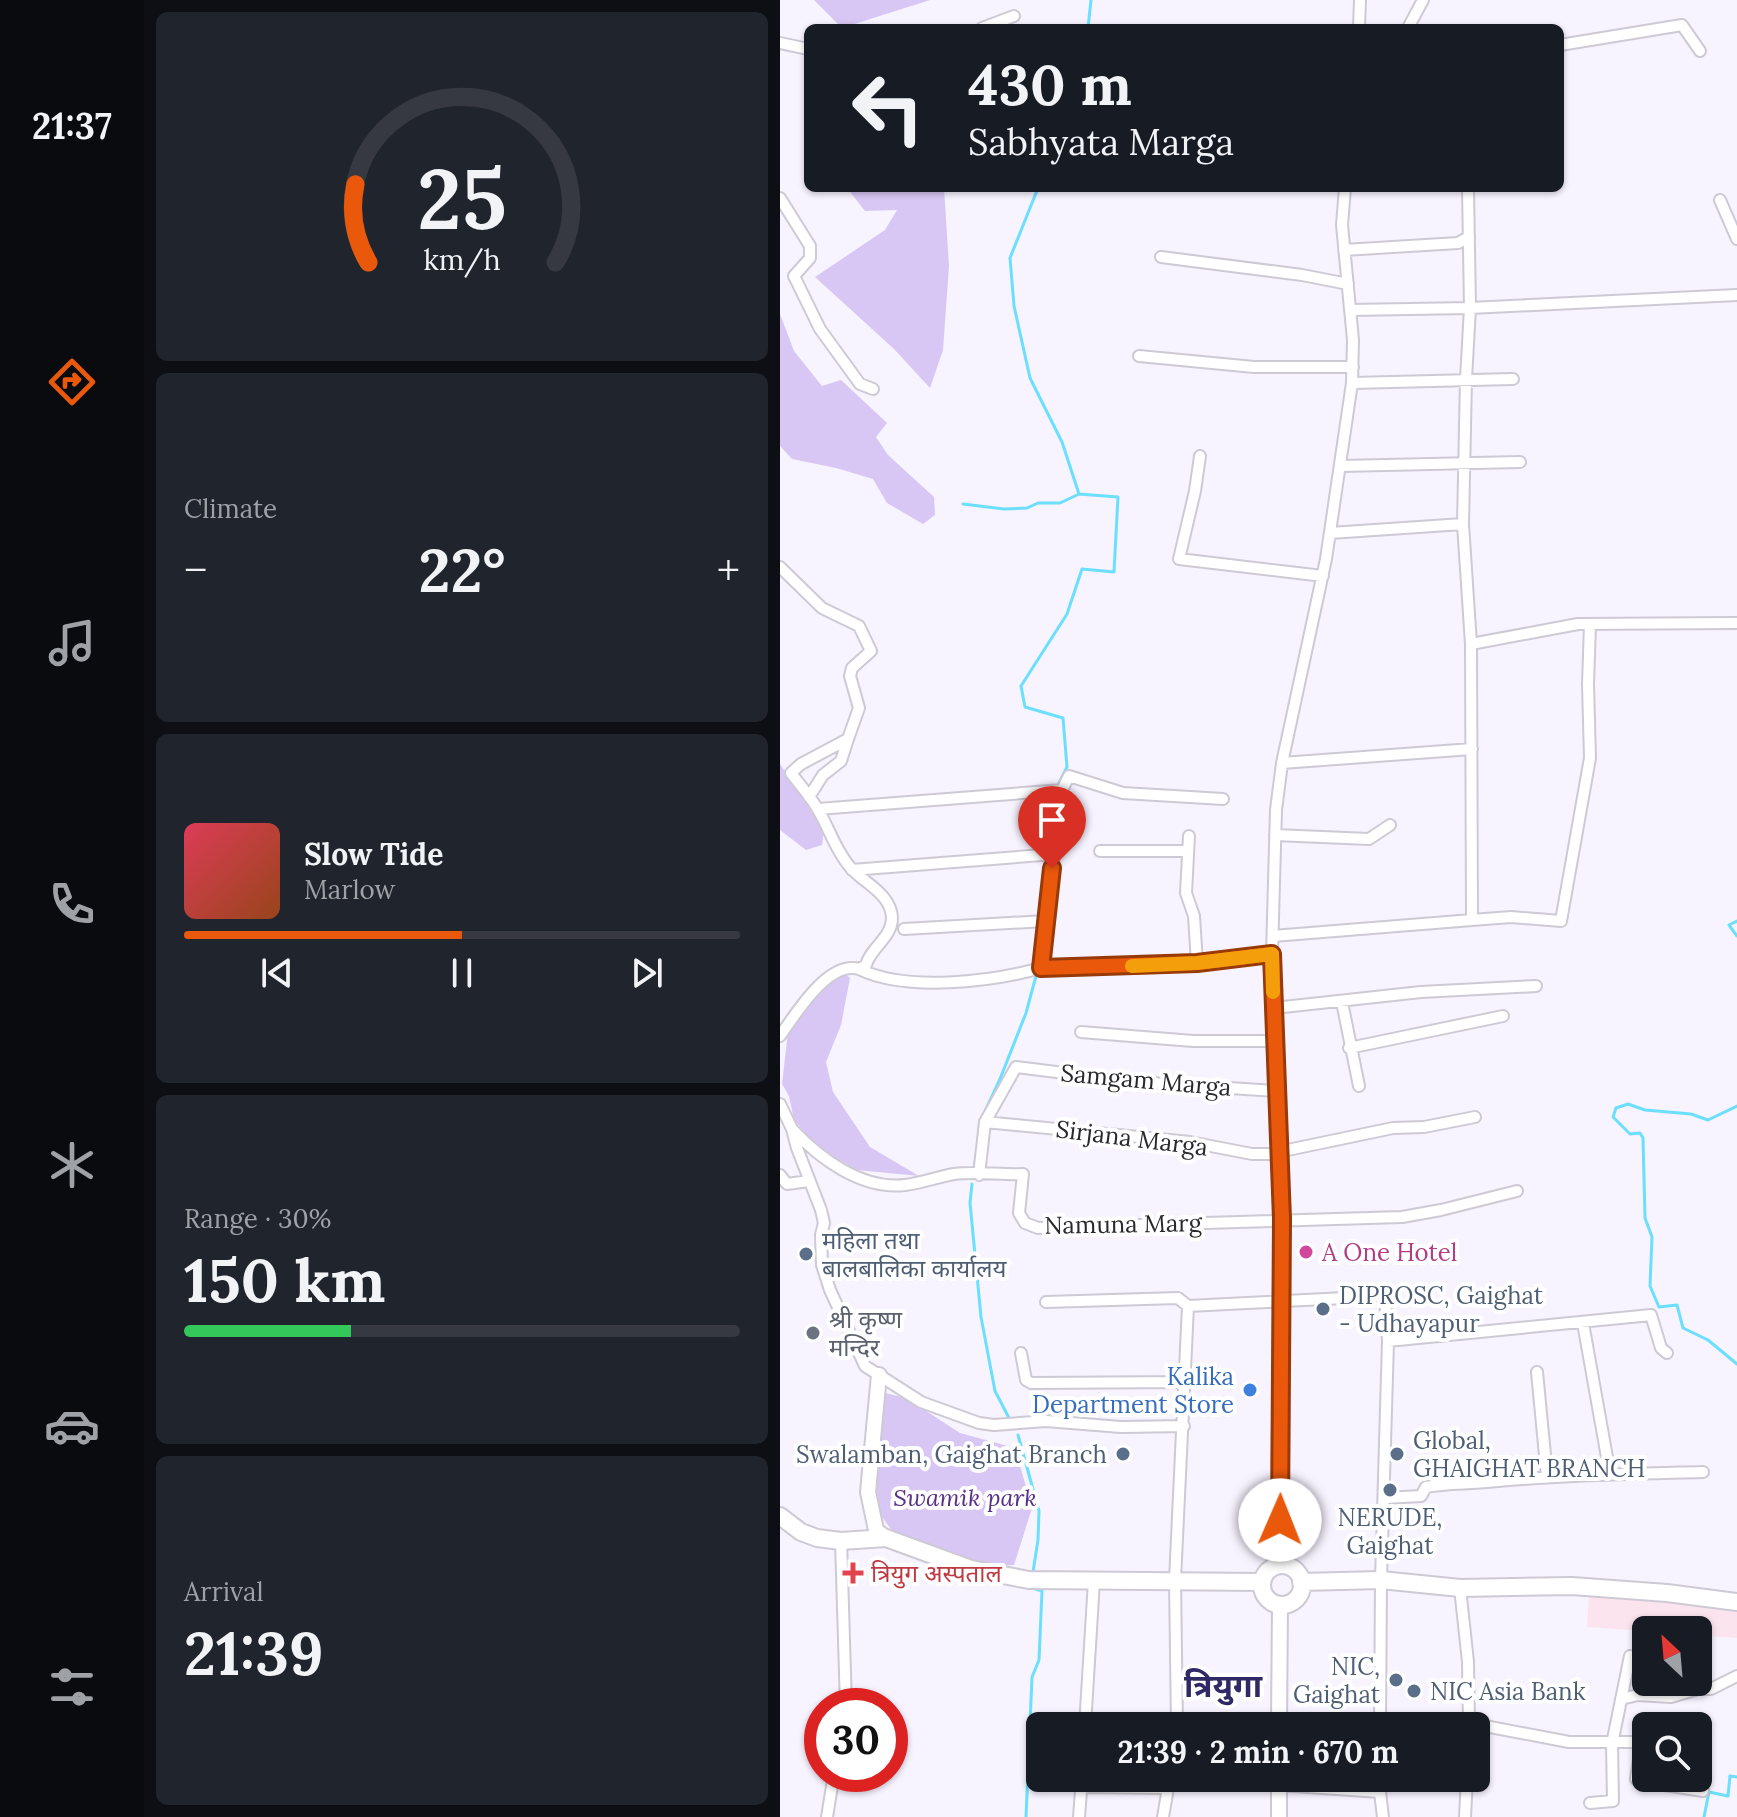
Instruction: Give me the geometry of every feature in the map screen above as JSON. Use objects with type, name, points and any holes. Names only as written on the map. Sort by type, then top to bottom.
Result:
[{"type":"main road","points":[[780,1516],[801,1532],[817,1538],[841,1541],[886,1538],[971,1569],[1014,1578],[1262,1582]]},
{"type":"main road","points":[[1278,1565],[1291,1567],[1300,1576],[1301,1582],[1296,1598],[1280,1604],[1269,1599],[1262,1582],[1269,1570],[1278,1565]]},
{"type":"main road","points":[[1301,1582],[1381,1580],[1460,1588],[1572,1586],[1737,1602]]},
{"type":"street","points":[[1359,24],[1360,0]]},
{"type":"street","points":[[1410,24],[1423,0]]},
{"type":"street","points":[[993,24],[1014,16]]},
{"type":"street","points":[[1564,44],[1682,25],[1700,51]]},
{"type":"street","points":[[780,43],[804,48]]},
{"type":"street","points":[[1278,1565],[1282,1219],[1272,954],[1275,835],[1282,763],[1323,576],[1352,383],[1350,310],[1342,225],[1345,192]]},
{"type":"street","points":[[1468,192],[1470,308],[1463,524],[1471,644],[1472,920]]},
{"type":"street","points":[[780,198],[810,246],[810,258],[794,276],[820,329],[860,384],[873,389]]},
{"type":"street","points":[[1720,200],[1737,239]]},
{"type":"street","points":[[1344,250],[1458,243],[1469,237]]},
{"type":"street","points":[[1161,257],[1348,284]]},
{"type":"street","points":[[1350,310],[1470,308],[1737,295]]},
{"type":"street","points":[[1139,356],[1254,367],[1353,367]]},
{"type":"street","points":[[1352,383],[1513,379]]},
{"type":"street","points":[[1200,456],[1179,559],[1323,576]]},
{"type":"street","points":[[1341,466],[1520,462]]},
{"type":"street","points":[[1330,533],[1463,524]]},
{"type":"street","points":[[780,567],[822,608],[859,626],[871,651],[852,668],[850,676],[859,708],[841,761],[823,775],[809,797]]},
{"type":"street","points":[[1471,644],[1590,624],[1737,623]]},
{"type":"street","points":[[1273,936],[1511,917],[1561,921],[1590,758],[1590,624]]},
{"type":"street","points":[[848,739],[801,764],[791,773],[818,809],[852,870],[875,888],[889,905],[892,918],[889,929],[866,965],[859,969]]},
{"type":"street","points":[[1282,763],[1472,749]]},
{"type":"street","points":[[1041,968],[1062,790],[1069,776],[1123,793],[1223,799]]},
{"type":"street","points":[[818,809],[1062,790]]},
{"type":"street","points":[[1275,835],[1369,839],[1390,825]]},
{"type":"street","points":[[1189,836],[1186,893],[1194,916],[1197,963]]},
{"type":"street","points":[[1100,851],[1188,851]]},
{"type":"street","points":[[852,870],[1055,854]]},
{"type":"street","points":[[904,929],[1046,921]]},
{"type":"street","points":[[780,1036],[800,1004],[815,989],[839,971],[851,967],[874,977],[905,983],[1009,977],[1041,968],[1197,963],[1272,954]]},
{"type":"street","points":[[1274,1008],[1421,992],[1536,986]]},
{"type":"street","points":[[1342,1002],[1359,1086]]},
{"type":"street","points":[[1349,1048],[1503,1016]]},
{"type":"street","points":[[1081,1032],[1193,1041],[1275,1041]]},
{"type":"street","name":"Samgam Marga","points":[[985,1122],[1016,1067],[1136,1082],[1277,1091]]},
{"type":"street","points":[[780,1104],[792,1129],[824,1223],[821,1235],[822,1265],[830,1290],[865,1366],[921,1402],[994,1425],[1046,1421],[1121,1427],[1184,1426]]},
{"type":"street","name":"Sirjana Marga","points":[[985,1122],[1190,1142],[1252,1154],[1278,1153],[1393,1128],[1424,1127],[1475,1117]]},
{"type":"street","points":[[979,1175],[985,1122]]},
{"type":"street","name":"Namuna Marg","points":[[792,1129],[807,1145],[840,1168],[870,1183],[901,1186],[958,1174],[1023,1174],[1019,1213],[1025,1223],[1038,1228],[1282,1219]]},
{"type":"street","points":[[780,1175],[787,1184],[809,1181]]},
{"type":"street","points":[[1282,1219],[1402,1217],[1517,1191]]},
{"type":"street","points":[[1046,1302],[1178,1298],[1188,1306],[1385,1296],[1388,1341],[1380,1712]]},
{"type":"street","points":[[1177,1712],[1175,1580],[1188,1306]]},
{"type":"street","points":[[1388,1341],[1651,1315],[1661,1348],[1667,1353]]},
{"type":"street","points":[[1583,1323],[1610,1474]]},
{"type":"street","points":[[1021,1353],[1026,1380],[1031,1383],[1185,1382]]},
{"type":"street","points":[[1537,1372],[1547,1476]]},
{"type":"street","points":[[879,1375],[868,1492],[876,1530],[886,1538]]},
{"type":"street","points":[[1385,1498],[1421,1496],[1426,1487],[1447,1483],[1547,1476],[1703,1472]]},
{"type":"street","points":[[841,1541],[845,1688]]},
{"type":"street","points":[[1086,1712],[1094,1581]]},
{"type":"street","points":[[1460,1588],[1468,1662],[1469,1712]]},
{"type":"street","points":[[1279,1712],[1280,1604]]},
{"type":"street","points":[[1590,1803],[1613,1801],[1612,1744],[1630,1656]]},
{"type":"street","points":[[1621,1699],[1638,1695],[1671,1697],[1695,1689],[1711,1689],[1737,1676]]},
{"type":"street","points":[[1490,1728],[1557,1740],[1632,1743]]},
{"type":"street","points":[[827,1817],[831,1792]]},
{"type":"street","points":[[1079,1817],[1081,1792]]},
{"type":"street","points":[[1163,1817],[1167,1792]]},
{"type":"street","points":[[1279,1792],[1279,1817]]},
{"type":"street","points":[[1380,1792],[1383,1817]]},
{"type":"street","points":[[1465,1817],[1466,1792]]},
{"type":"shaded area","points":[[1589,1593],[1737,1606],[1737,1638],[1712,1636],[1712,1616],[1632,1616],[1632,1630],[1587,1627]]},
{"type":"green space","points":[[814,0],[930,0],[855,24],[838,24]]},
{"type":"green space","points":[[850,192],[944,192],[949,266],[943,350],[930,388],[894,349],[815,277],[885,230],[897,210],[865,211]]},
{"type":"green space","points":[[780,314],[794,351],[822,386],[841,380],[887,423],[876,437],[888,455],[934,497],[935,515],[923,524],[887,503],[873,479],[792,459],[780,446]]},
{"type":"green space","points":[[780,764],[824,831],[822,845],[806,850],[780,830]]},
{"type":"green space","points":[[845,974],[850,978],[841,1025],[826,1062],[833,1092],[870,1147],[919,1176],[857,1170],[809,1138],[794,1120],[789,1096],[782,1084],[788,1032],[806,1003]]},
{"type":"green space","name":"Swamik park","points":[[881,1392],[906,1398],[960,1433],[1015,1448],[1032,1508],[1014,1565],[975,1567],[893,1532],[874,1506]]},
{"type":"waterway","points":[[1088,24],[1091,0]]},
{"type":"waterway","points":[[1036,192],[1010,258],[1014,306],[1030,378],[1062,442],[1079,494],[1118,497],[1114,572],[1082,569],[1067,614],[1021,686],[1025,707],[1063,718],[1067,767],[1057,787]]},
{"type":"waterway","points":[[963,504],[1004,509],[1027,508],[1038,503],[1060,503],[1079,494]]},
{"type":"waterway","points":[[1053,825],[1055,797]]},
{"type":"waterway","points":[[1737,921],[1729,925],[1737,936]]},
{"type":"waterway","points":[[982,1118],[1026,1013],[1036,976]]},
{"type":"waterway","points":[[1737,1106],[1708,1120],[1691,1114],[1645,1110],[1628,1104],[1616,1108],[1613,1117],[1630,1134],[1640,1133],[1643,1138],[1645,1218],[1652,1237],[1650,1286],[1659,1307],[1677,1305],[1683,1328],[1708,1340],[1737,1364]]},
{"type":"waterway","points":[[974,1169],[980,1129]]},
{"type":"waterway","points":[[972,1184],[970,1203],[981,1317],[995,1391],[1009,1418]]},
{"type":"waterway","points":[[1018,1435],[1039,1511],[1033,1572]]},
{"type":"waterway","points":[[1026,1817],[1032,1677],[1039,1660],[1042,1591],[1029,1587]]},
{"type":"waterway","points":[[1704,1817],[1709,1792],[1728,1796],[1730,1776],[1737,1777]]},
{"type":"slow traffic","points":[[1132,966],[1197,963],[1272,954],[1273,992]]},
{"type":"place","name":"A One Hotel","points":[[1306,1252]]},
{"type":"place","name":"महिला तथा बालबालिका कार्यालय","points":[[806,1254]]},
{"type":"place","name":"DIPROSC, Gaighat - Udhayapur","points":[[1323,1309]]},
{"type":"place","name":"श्री कृष्ण मन्दिर","points":[[813,1333]]},
{"type":"place","name":"Kalika Department Store","points":[[1250,1390]]},
{"type":"place","name":"Swalamban, Gaighat Branch","points":[[1123,1454]]},
{"type":"place","name":"Global, GHAIGHAT BRANCH","points":[[1397,1454]]},
{"type":"place","name":"NERUDE, Gaighat","points":[[1390,1490]]},
{"type":"place","name":"त्रियुग अस्पताल","points":[[853,1573]]},
{"type":"place","name":"NIC, Gaighat","points":[[1396,1680]]},
{"type":"place","name":"NIC Asia Bank","points":[[1414,1691]]},
{"type":"district","name":"त्रियुगा","points":[[1223,1685]]},
{"type":"route","points":[[1052,868],[1041,968],[1197,963],[1272,954],[1282,1219],[1280,1520]]}]
